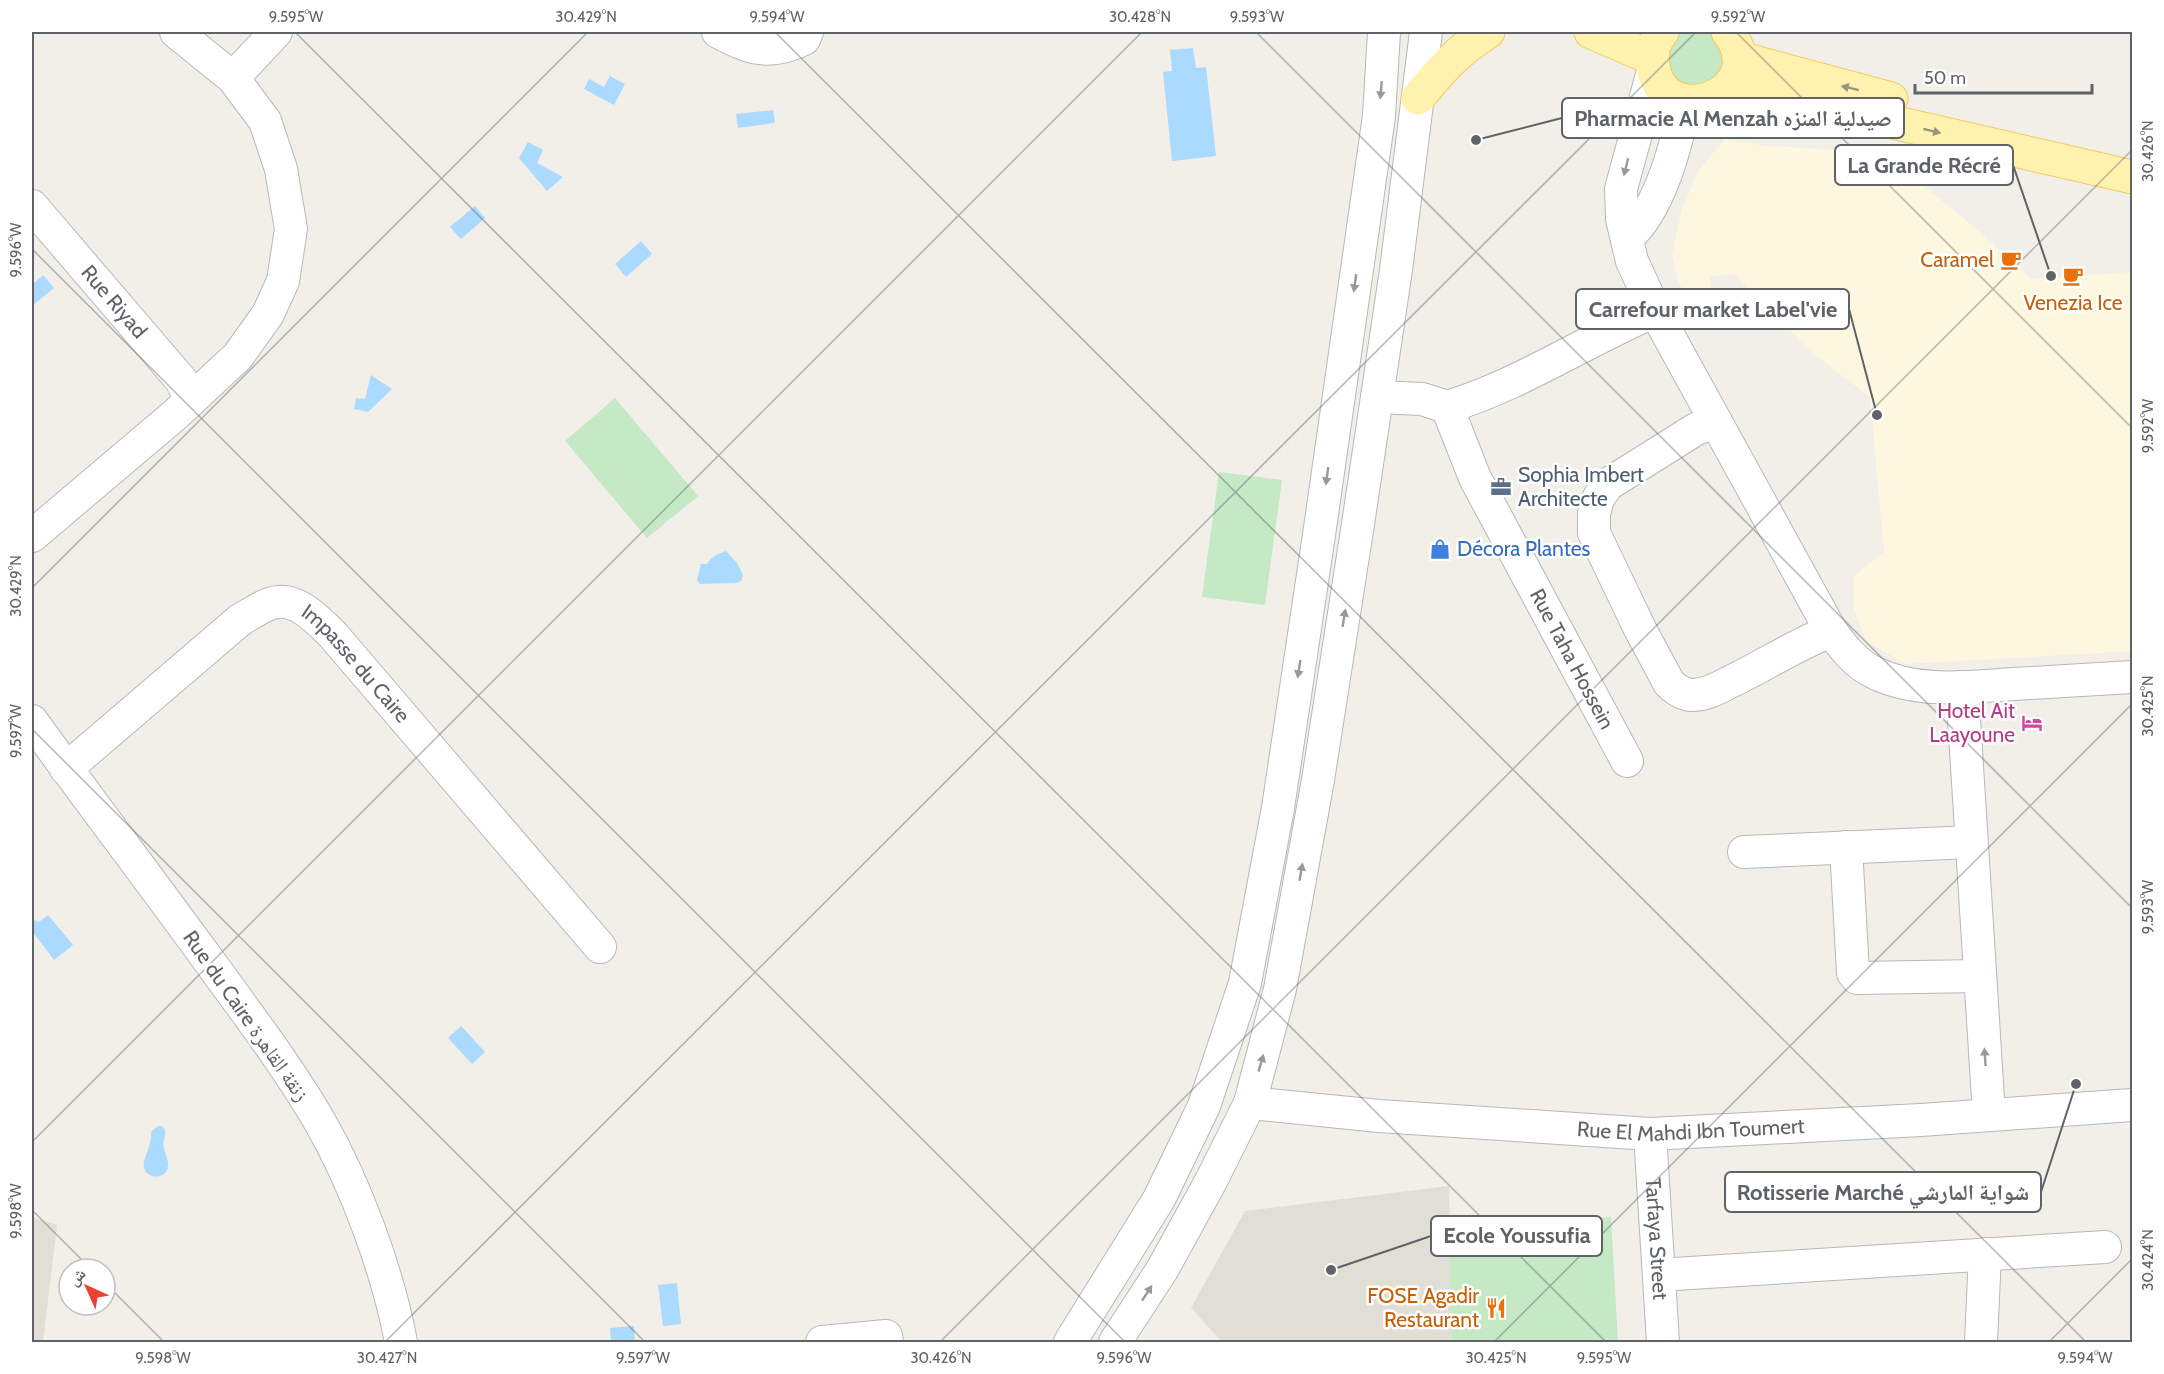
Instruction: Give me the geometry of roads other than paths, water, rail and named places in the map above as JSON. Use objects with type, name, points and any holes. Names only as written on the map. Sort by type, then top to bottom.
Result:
[{"type":"main road","points":[[1418,98],[1447,62],[1488,32]]},
{"type":"main road","points":[[1591,32],[1656,53],[1658,81],[1665,91],[1675,98],[1686,101],[1712,99],[1733,57]]},
{"type":"main road","points":[[1733,57],[1933,109],[2133,153]]},
{"type":"main road","points":[[1733,57],[1788,98],[2133,177]]},
{"type":"street","points":[[32,536],[191,400],[238,356],[268,314],[283,281],[291,229],[281,169],[265,121],[233,78],[176,32]]},
{"type":"street","points":[[233,78],[276,32]]},
{"type":"street","points":[[718,32],[740,43],[766,50],[786,48],[805,35]]},
{"type":"street","points":[[1070,1342],[1159,1199],[1204,1106],[1245,983],[1278,808],[1322,516],[1379,116],[1384,32]]},
{"type":"street","points":[[1116,1342],[1162,1270],[1211,1181],[1250,1103],[1280,989],[1320,768],[1377,397],[1426,32]]},
{"type":"street","points":[[1656,53],[1621,189],[1622,219],[1632,261],[1655,311],[1831,631],[1857,662],[1873,672],[1891,679],[1945,689],[2133,677]]},
{"type":"street","points":[[1627,238],[1638,229],[1651,207],[1675,150],[1686,101]]},
{"type":"street","name":"Rue Riyad","points":[[32,206],[181,380],[191,400]]},
{"type":"street","points":[[1377,397],[1422,399],[1447,407],[1556,361],[1655,311]]},
{"type":"street","name":"Rue Taha Hossein","points":[[1447,407],[1475,478],[1627,760]]},
{"type":"street","points":[[1716,422],[1696,429],[1625,472],[1607,486],[1598,499],[1594,514],[1594,533],[1649,647],[1669,683],[1676,690],[1694,695],[1720,687],[1767,665],[1812,638],[1831,631]]},
{"type":"street","name":"Impasse du Caire","points":[[66,769],[240,620],[271,603],[289,603],[310,612],[333,635],[600,947]]},
{"type":"street","points":[[1962,687],[1989,1115]]},
{"type":"street","name":"Rue du Caire زنقة القاهرة","points":[[32,721],[242,1006],[320,1122],[344,1171],[372,1239],[394,1305],[401,1342]]},
{"type":"street","points":[[1744,852],[1971,842]]},
{"type":"street","points":[[1846,847],[1853,973],[1857,978],[1980,976]]},
{"type":"street","name":"Rue El Mahdi Ibn Toumert","points":[[1250,1103],[1379,1116],[1650,1134],[2133,1105]]},
{"type":"street","name":"Tarfaya Street","points":[[1650,1134],[1663,1342]]},
{"type":"street","points":[[1659,1275],[2105,1247]]},
{"type":"street","points":[[1981,1342],[1986,1254]]},
{"type":"street","points":[[822,1342],[886,1336],[887,1342]]},
{"type":"water","points":[[1193,48],[1196,68],[1206,67],[1216,156],[1172,161],[1163,72],[1172,71],[1170,50]]},
{"type":"water","points":[[610,76],[625,84],[614,105],[584,89],[589,79],[604,87]]},
{"type":"water","points":[[773,110],[775,123],[738,128],[736,114]]},
{"type":"water","points":[[528,142],[543,150],[537,163],[563,177],[547,191],[519,158]]},
{"type":"water","points":[[475,206],[485,218],[461,239],[450,227]]},
{"type":"water","points":[[641,241],[652,254],[626,277],[615,264]]},
{"type":"water","points":[[43,275],[54,288],[32,306],[32,285]]},
{"type":"water","points":[[371,375],[392,389],[368,412],[354,409],[356,398],[365,399]]},
{"type":"water","points":[[726,551],[737,563],[743,575],[741,581],[700,584],[697,580],[701,564],[707,564],[713,557]]},
{"type":"water","points":[[48,915],[73,945],[54,960],[35,935],[32,935],[32,919],[39,922]]},
{"type":"water","points":[[461,1026],[485,1052],[472,1064],[448,1038]]},
{"type":"water","points":[[158,1126],[162,1126],[165,1130],[164,1146],[168,1165],[164,1174],[153,1176],[146,1172],[144,1164],[151,1132]]},
{"type":"water","points":[[677,1283],[681,1324],[663,1326],[658,1285]]},
{"type":"water","points":[[634,1326],[635,1342],[611,1342],[610,1328]]},
{"type":"place","name":"Pharmacie Al Menzah صيدلية المنزه","points":[[1476,140]]},
{"type":"place","name":"Caramel","points":[[2011,260]]},
{"type":"place","name":"La Grande Récré","points":[[2051,276]]},
{"type":"place","name":"Venezia Ice","points":[[2073,276]]},
{"type":"place","name":"Carrefour market Label'vie","points":[[1877,415]]},
{"type":"place","name":"Sophia Imbert Architecte","points":[[1501,487]]},
{"type":"place","name":"Décora Plantes","points":[[1440,549]]},
{"type":"place","name":"Hotel Ait Laayoune","points":[[2032,723]]},
{"type":"place","name":"Rotisserie Marché شواية المارشي","points":[[2076,1084]]},
{"type":"place","name":"Ecole Youssufia","points":[[1331,1270]]},
{"type":"place","name":"FOSE Agadir Restaurant","points":[[1496,1308]]}]
